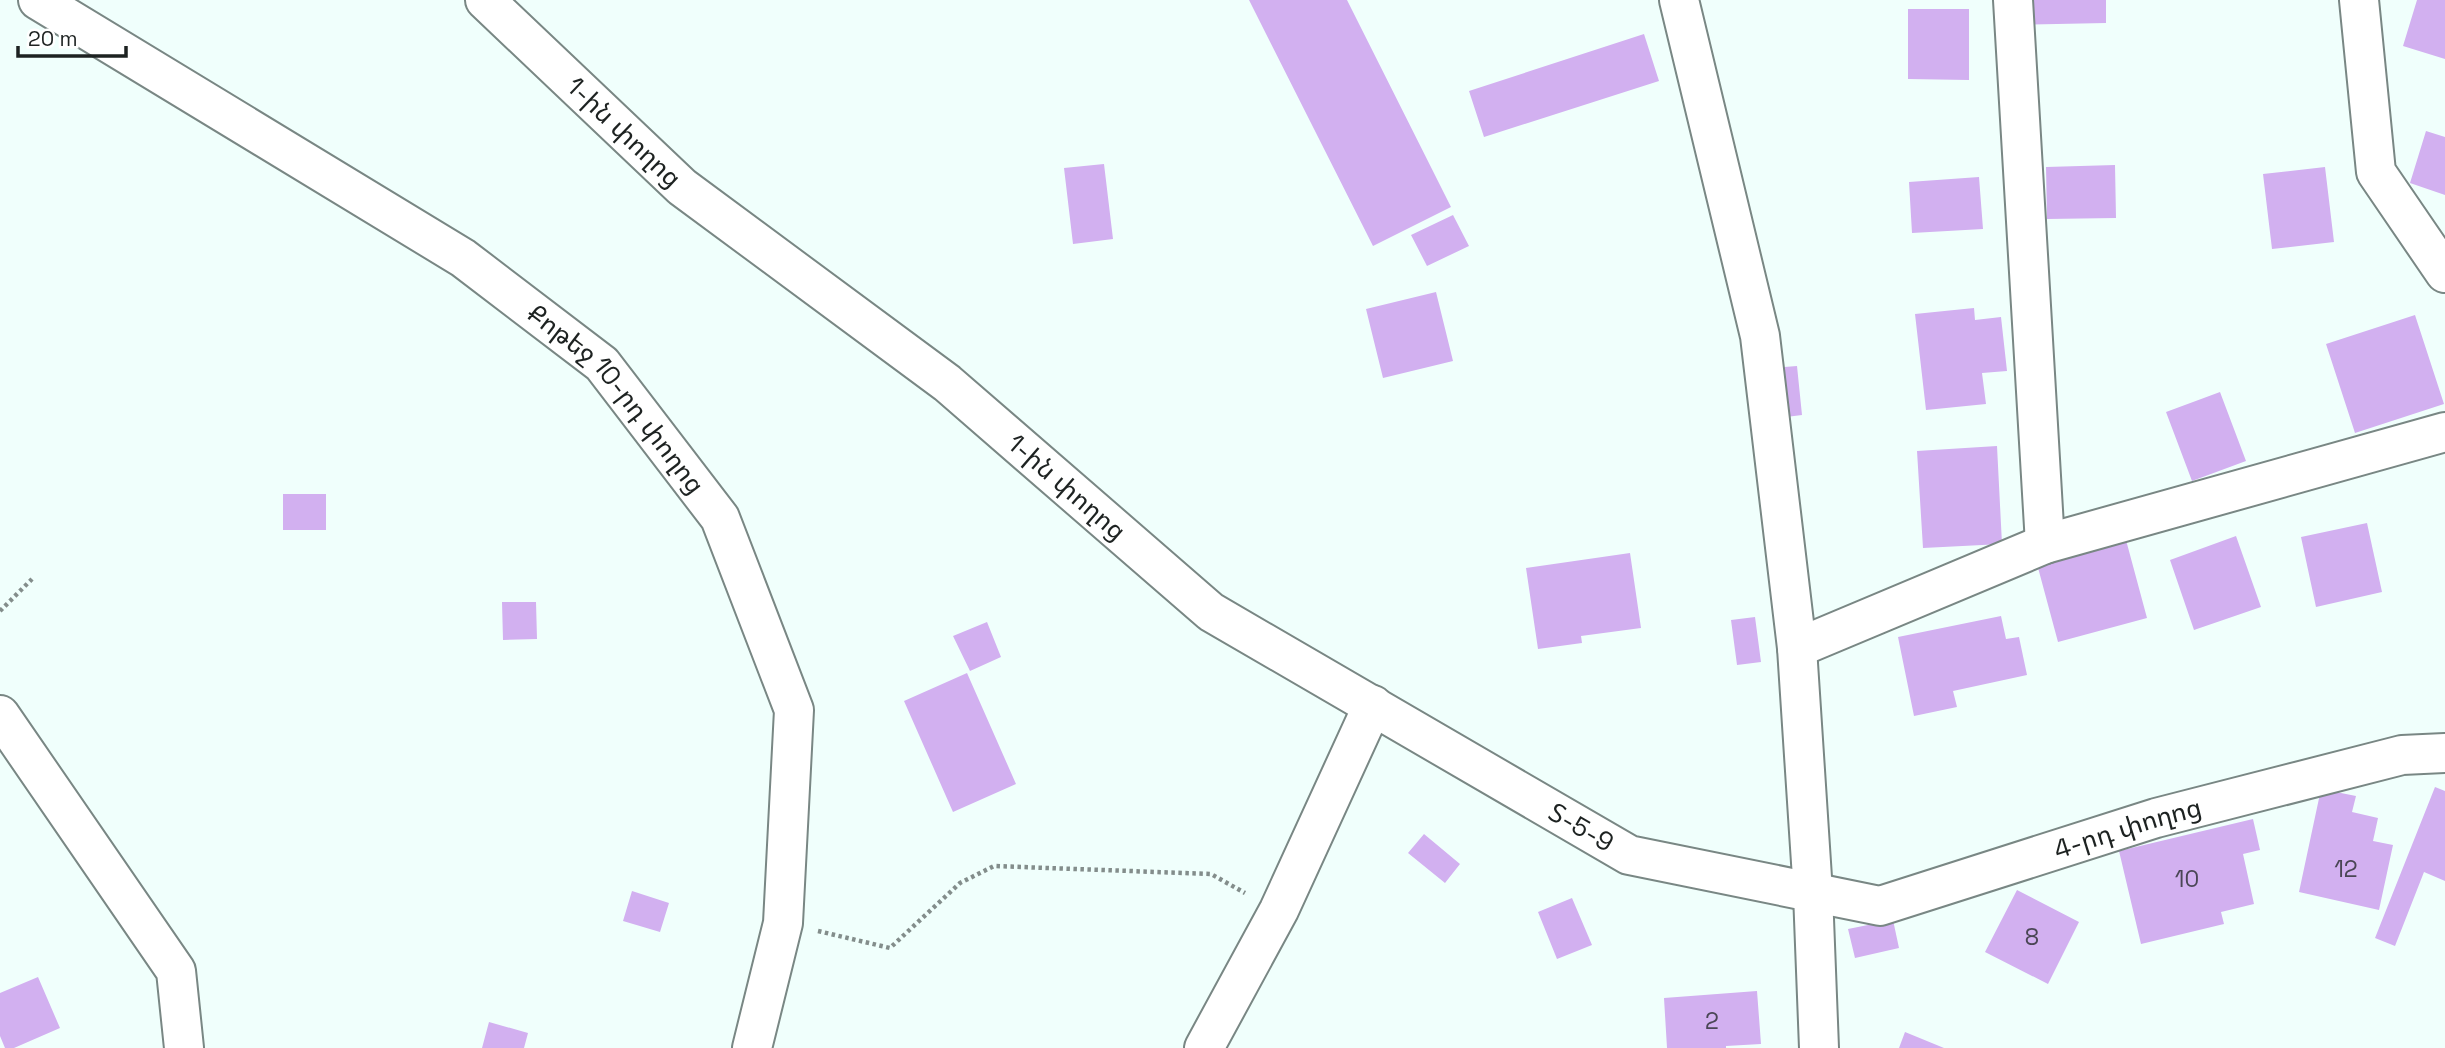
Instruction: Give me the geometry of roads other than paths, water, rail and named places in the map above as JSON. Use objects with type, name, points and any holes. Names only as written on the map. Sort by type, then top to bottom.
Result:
[{"type":"street","name":"Քոթեջ 10-րդ փողոց","points":[[38,0],[463,258],[602,364],[720,518],[794,710],[783,923],[752,1048]]},
{"type":"street","name":"1-ին փողոց","points":[[485,0],[682,187],[947,383],[1211,612],[1373,705]]},
{"type":"street","points":[[1679,0],[1760,336],[1797,648],[1819,1048]]},
{"type":"street","points":[[2013,0],[2045,544]]},
{"type":"street","points":[[2359,0],[2376,172],[2445,273]]},
{"type":"street","points":[[1797,648],[2045,544],[2445,432]]},
{"type":"street","name":"Տ-5-9","points":[[1373,705],[1629,855],[1812,893]]},
{"type":"street","points":[[1203,1048],[1279,910],[1373,705]]},
{"type":"street","points":[[0,715],[176,971],[184,1048]]},
{"type":"street","name":"4-րդ փողոց","points":[[1812,893],[1880,906],[2156,818],[2402,755],[2445,752]]}]
